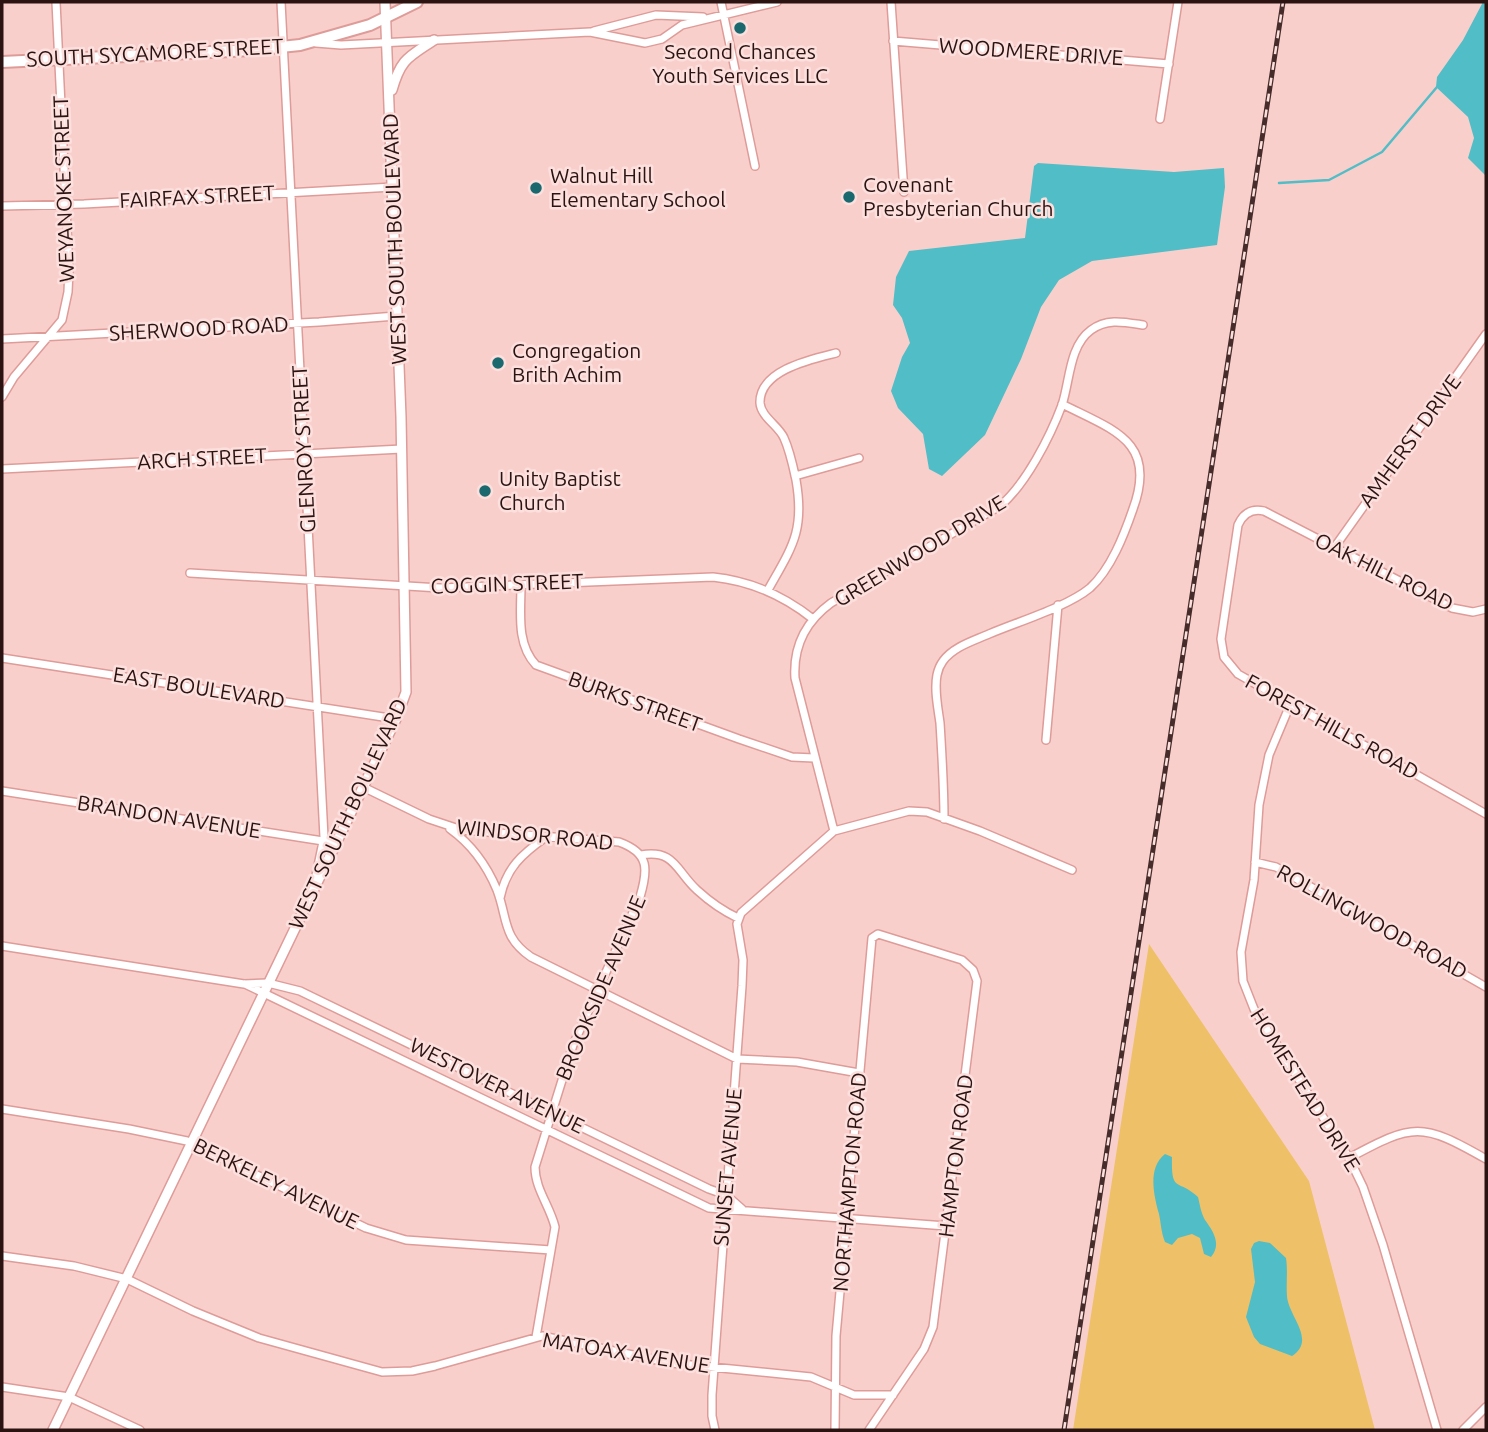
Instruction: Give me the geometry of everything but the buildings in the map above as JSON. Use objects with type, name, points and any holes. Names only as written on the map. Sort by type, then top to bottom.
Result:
[{"type":"main road","name":"SOUTH SYCAMORE STREET","points":[[2,62],[284,47],[309,43],[370,25],[417,2]]},
{"type":"street","name":"WEYANOKE STREET","points":[[2,397],[14,377],[62,320],[68,292],[56,2]]},
{"type":"street","name":"GLENROY STREET","points":[[281,2],[324,841],[311,894]]},
{"type":"street","name":"WEST SOUTH BOULEVARD","points":[[53,1430],[402,704],[406,684],[402,449],[385,2]]},
{"type":"street","points":[[721,2],[755,166]]},
{"type":"street","points":[[590,32],[645,43],[662,39],[682,25],[777,2]]},
{"type":"street","points":[[891,2],[904,192]]},
{"type":"street","points":[[1160,119],[1178,2]]},
{"type":"street","points":[[590,32],[656,15],[708,17]]},
{"type":"street","name":"SOUTH SYCAMORE STREET","points":[[309,43],[341,46],[590,32]]},
{"type":"street","points":[[390,98],[400,65],[411,54],[434,40]]},
{"type":"street","name":"WOODMERE DRIVE","points":[[893,41],[1169,64]]},
{"type":"street","name":"FAIRFAX STREET","points":[[2,206],[393,187]]},
{"type":"street","name":"SHERWOOD ROAD","points":[[2,339],[298,324],[396,316]]},
{"type":"street","name":"GREENWOOD DRIVE","points":[[834,831],[814,758],[795,668],[802,635],[813,619],[831,603],[1000,506],[1011,497],[1025,480],[1062,404],[1075,351],[1086,335],[1110,321],[1143,325]]},
{"type":"street","name":"AMHERST DRIVE","points":[[1334,548],[1486,334]]},
{"type":"street","points":[[768,590],[790,550],[798,526],[800,506],[786,441],[762,410],[760,404],[763,392],[769,383],[789,367],[836,353]]},
{"type":"street","points":[[944,819],[936,684],[943,661],[952,652],[970,642],[1082,594],[1103,572],[1132,512],[1141,482],[1138,457],[1129,442],[1062,404]]},
{"type":"street","name":"ARCH STREET","points":[[2,469],[402,449]]},
{"type":"street","points":[[795,475],[859,458]]},
{"type":"street","name":"OAK HILL ROAD","points":[[1225,610],[1241,519],[1247,513],[1259,510],[1452,608],[1473,611],[1486,609]]},
{"type":"street","name":"COGGIN STREET","points":[[190,573],[440,588],[713,577],[768,590],[813,619]]},
{"type":"street","name":"BURKS STREET","points":[[521,585],[523,644],[537,665],[738,739],[792,757],[814,758]]},
{"type":"street","points":[[1046,740],[1058,605]]},
{"type":"street","name":"FOREST HILLS ROAD","points":[[1225,610],[1222,650],[1227,664],[1238,674],[1486,814]]},
{"type":"street","name":"EAST BOULEVARD","points":[[2,657],[396,719]]},
{"type":"street","name":"HOMESTEAD DRIVE","points":[[1290,705],[1278,730],[1263,781],[1241,969],[1247,995],[1288,1065],[1349,1158],[1363,1187],[1383,1245],[1437,1430]]},
{"type":"street","name":"WINDSOR ROAD","points":[[363,788],[443,825],[478,832],[619,842],[630,846],[641,855],[661,854],[673,861],[697,890],[726,913],[738,918]]},
{"type":"street","name":"BRANDON AVENUE","points":[[2,791],[336,844]]},
{"type":"street","points":[[738,918],[747,907],[834,831],[909,811],[927,812],[980,831],[1072,870]]},
{"type":"street","points":[[443,825],[477,855],[491,876],[512,941],[531,957],[737,1059],[797,1062],[859,1073]]},
{"type":"street","points":[[499,898],[512,865],[547,836]]},
{"type":"street","name":"BROOKSIDE AVENUE","points":[[536,1337],[555,1227],[552,1213],[535,1176],[539,1149],[573,1045],[640,897],[645,874],[641,855]]},
{"type":"street","name":"ROLLINGWOOD ROAD","points":[[1255,862],[1276,867],[1486,986]]},
{"type":"street","name":"SUNSET AVENUE","points":[[715,1430],[712,1416],[714,1367],[743,960],[738,918]]},
{"type":"street","name":"NORTHAMPTON ROAD","points":[[835,1430],[836,1336],[874,935]]},
{"type":"street","name":"HAMPTON ROAD","points":[[869,1430],[924,1349],[933,1327],[974,1017],[976,977],[962,960],[889,937],[874,935]]},
{"type":"street","name":"WESTOVER AVENUE","points":[[2,946],[244,984],[268,983],[300,991],[726,1195],[742,1209]]},
{"type":"street","name":"WESTOVER AVENUE","points":[[244,984],[709,1208],[946,1226]]},
{"type":"street","points":[[450,1084],[459,1067]]},
{"type":"street","name":"BERKELEY AVENUE","points":[[2,1109],[129,1129],[192,1143],[366,1228],[406,1240],[551,1250]]},
{"type":"street","points":[[1349,1158],[1388,1137],[1412,1130],[1442,1135],[1486,1158]]},
{"type":"street","points":[[629,1170],[637,1154]]},
{"type":"street","name":"MATOAX AVENUE","points":[[2,1256],[74,1266],[127,1279],[246,1334],[382,1372],[424,1368],[536,1337],[552,1337],[671,1363],[811,1377],[853,1395],[893,1395]]},
{"type":"street","points":[[2,1387],[69,1397],[140,1430]]},
{"type":"street","points":[[1463,1430],[1486,1407]]},
{"type":"shaded area","points":[[1149,944],[1309,1181],[1375,1430],[1073,1430]]},
{"type":"water","points":[[1483,2],[1486,2],[1486,176],[1468,158],[1474,138],[1468,117],[1436,87],[1437,77],[1463,40]]},
{"type":"water","points":[[1038,163],[1174,172],[1224,168],[1225,187],[1217,245],[1092,261],[1059,280],[1041,307],[1021,359],[985,435],[942,476],[929,469],[923,434],[898,408],[891,391],[902,357],[910,343],[902,318],[893,305],[896,277],[909,251],[1025,238],[1034,166]]},
{"type":"water","points":[[1165,1154],[1172,1157],[1173,1176],[1177,1184],[1198,1197],[1216,1242],[1211,1257],[1204,1254],[1200,1238],[1192,1234],[1178,1238],[1172,1245],[1165,1242],[1153,1182],[1159,1160]]},
{"type":"water","points":[[1254,1243],[1270,1243],[1286,1258],[1287,1296],[1302,1335],[1299,1350],[1292,1356],[1260,1344],[1254,1337],[1246,1317],[1255,1282],[1251,1249]]},
{"type":"waterway","points":[[1279,183],[1329,180],[1382,152],[1437,87]]},
{"type":"railway","points":[[1064,1430],[1283,2]]},
{"type":"place","name":"Second Chances Youth Services LLC","points":[[740,28]]},
{"type":"place","name":"Walnut Hill Elementary School","points":[[536,188]]},
{"type":"place","name":"Covenant Presbyterian Church","points":[[849,197]]},
{"type":"place","name":"Congregation Brith Achim","points":[[498,363]]},
{"type":"place","name":"Unity Baptist Church","points":[[485,491]]}]
